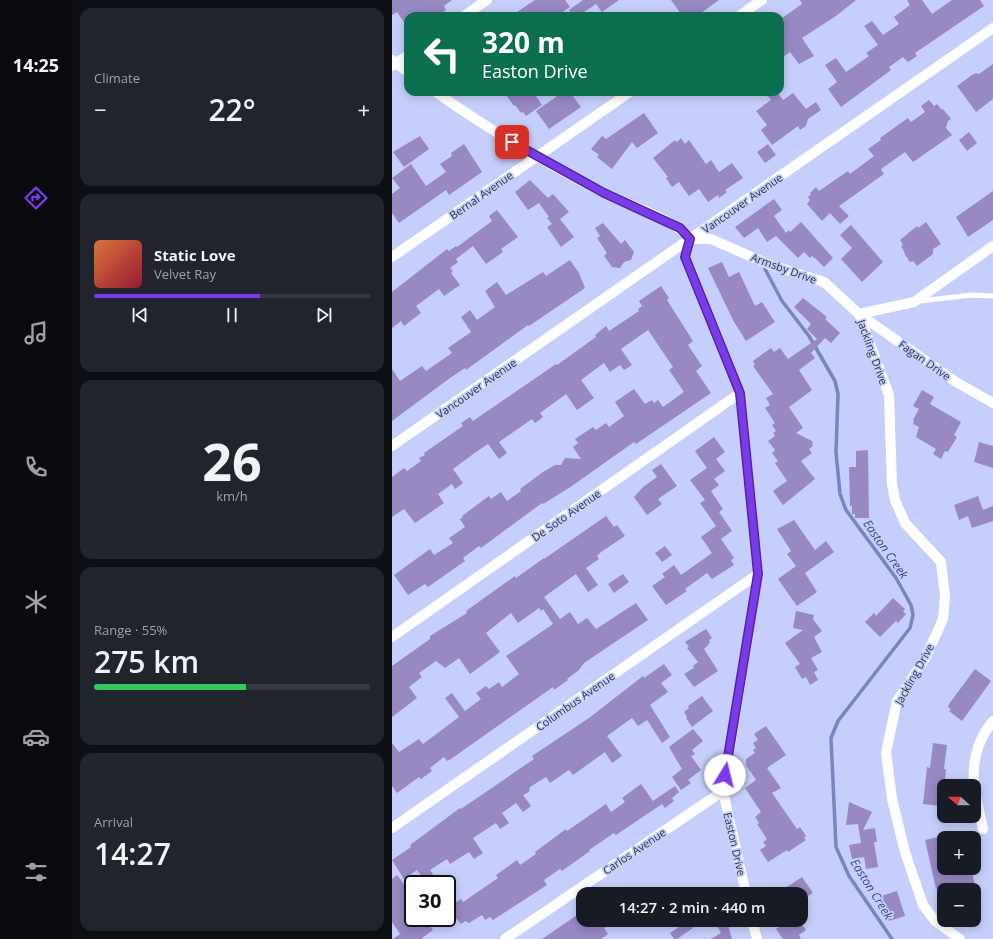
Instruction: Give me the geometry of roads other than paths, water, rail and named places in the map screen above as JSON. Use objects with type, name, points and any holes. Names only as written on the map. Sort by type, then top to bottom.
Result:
[{"type":"street","points":[[470,12],[487,0]]},
{"type":"street","points":[[745,12],[762,0]]},
{"type":"street","name":"Vancouver Avenue","points":[[392,446],[993,28]]},
{"type":"street","points":[[393,63],[404,57]]},
{"type":"street","points":[[393,63],[404,70]]},
{"type":"street","points":[[441,96],[464,113],[536,157],[604,193],[680,228],[690,239]]},
{"type":"street","name":"Bernal Avenue","points":[[392,257],[624,96]]},
{"type":"street","name":"Armsby Drive","points":[[690,239],[711,239],[768,264],[824,282],[859,314]]},
{"type":"street","name":"Easton Drive","points":[[690,239],[685,257],[740,393],[758,574],[723,791],[744,887]]},
{"type":"street","points":[[859,314],[914,302],[993,246]]},
{"type":"street","name":"Fagan Drive","points":[[859,314],[956,382],[993,403]]},
{"type":"street","name":"Jackling Drive","points":[[859,314],[889,395],[892,484],[895,500],[904,523],[941,562],[945,597],[943,619],[926,657],[897,701],[886,752],[892,799],[905,852],[923,905],[935,921],[960,939]]},
{"type":"street","name":"De Soto Avenue","points":[[392,636],[740,393]]},
{"type":"street","name":"Columbus Avenue","points":[[392,828],[758,574]]},
{"type":"street","points":[[973,779],[972,768],[982,733],[993,721]]},
{"type":"street","name":"Carlos Avenue","points":[[505,939],[723,791]]},
{"type":"street","points":[[981,819],[983,828]]},
{"type":"street","points":[[754,927],[757,939]]},
{"type":"lane","points":[[914,302],[972,295],[993,296]]},
{"type":"waterway","name":"Easton Creek","points":[[765,269],[782,301],[809,336],[835,381],[838,394],[836,452],[840,494],[846,510],[896,578],[911,605],[913,615],[910,628],[838,721],[831,738],[836,847],[849,876],[892,939]]}]
